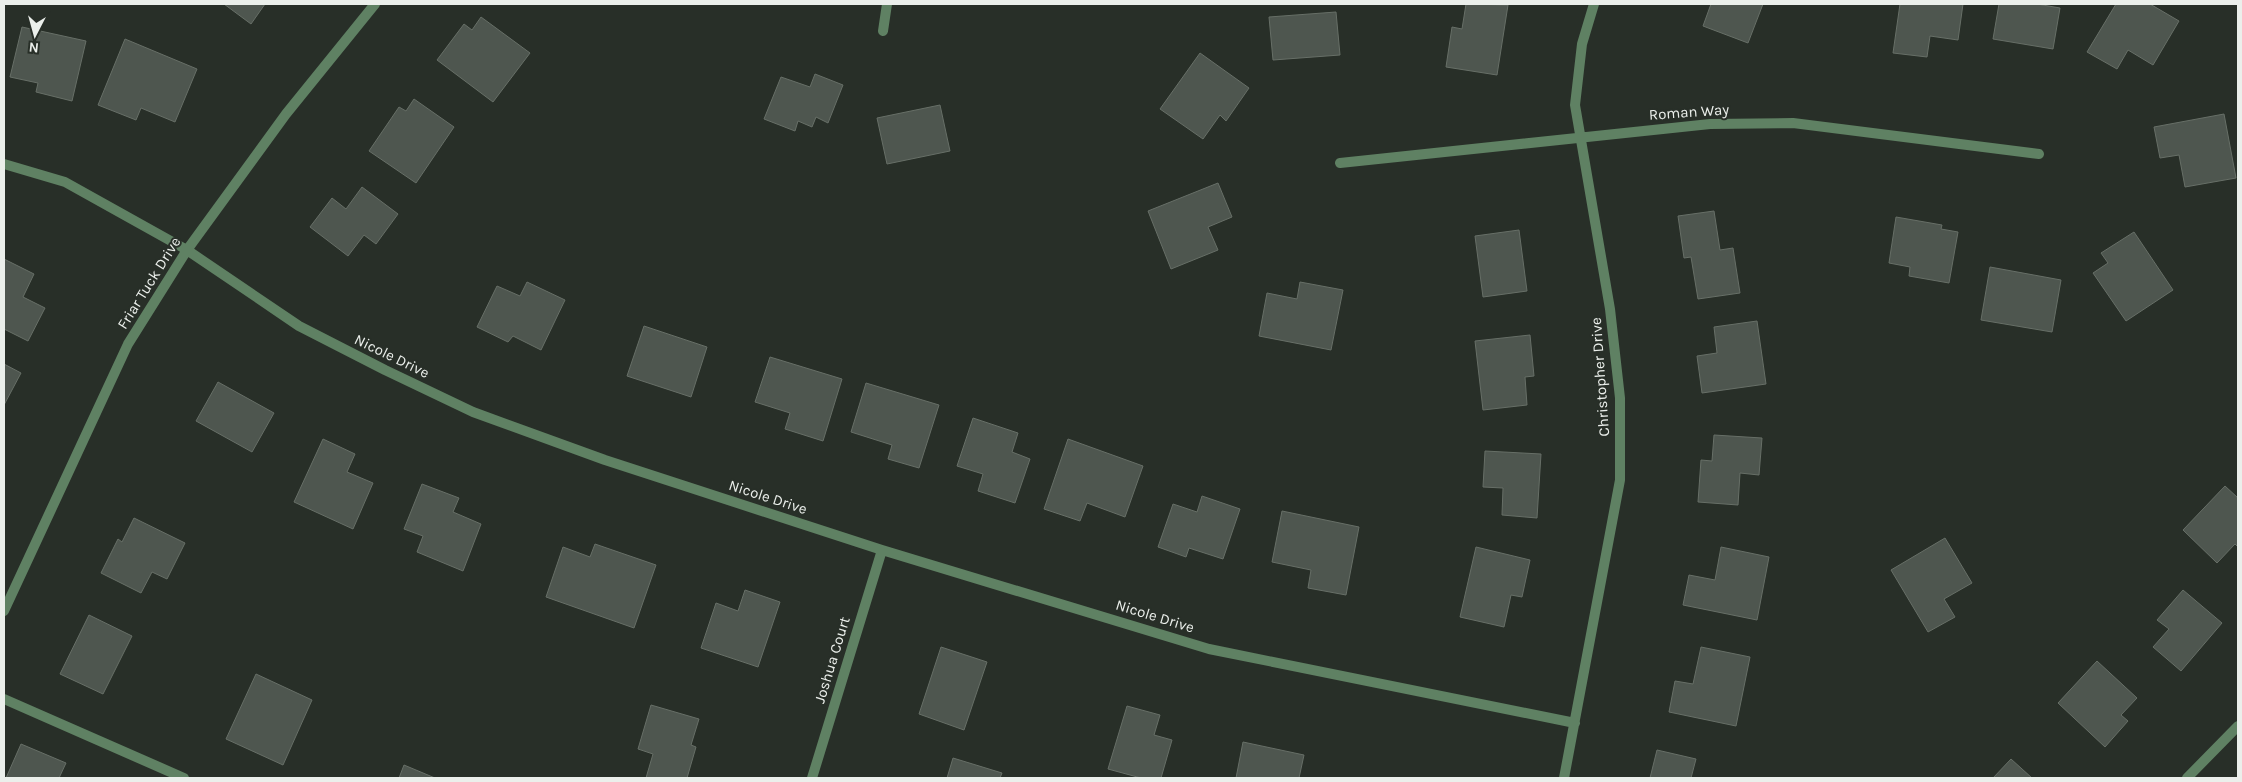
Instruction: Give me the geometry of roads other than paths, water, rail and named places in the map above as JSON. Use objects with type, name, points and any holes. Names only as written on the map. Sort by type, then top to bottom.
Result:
[{"type":"street","name":"Friar Tuck Drive","points":[[4,611],[128,344],[187,250],[286,114],[375,4]]},
{"type":"street","points":[[883,31],[887,4]]},
{"type":"street","name":"Christopher Drive","points":[[1564,778],[1576,723],[1620,480],[1620,398],[1610,308],[1575,105],[1582,44],[1594,4]]},
{"type":"street","name":"Roman Way","points":[[1340,163],[1710,124],[1792,123],[2039,154]]},
{"type":"street","name":"Nicole Drive","points":[[4,164],[66,182],[187,250],[299,326],[473,412],[605,460],[882,550],[1209,648],[1576,723]]},
{"type":"street","name":"Joshua Court","points":[[812,778],[882,550]]},
{"type":"street","points":[[4,699],[184,778]]},
{"type":"street","points":[[2188,778],[2238,726]]}]
